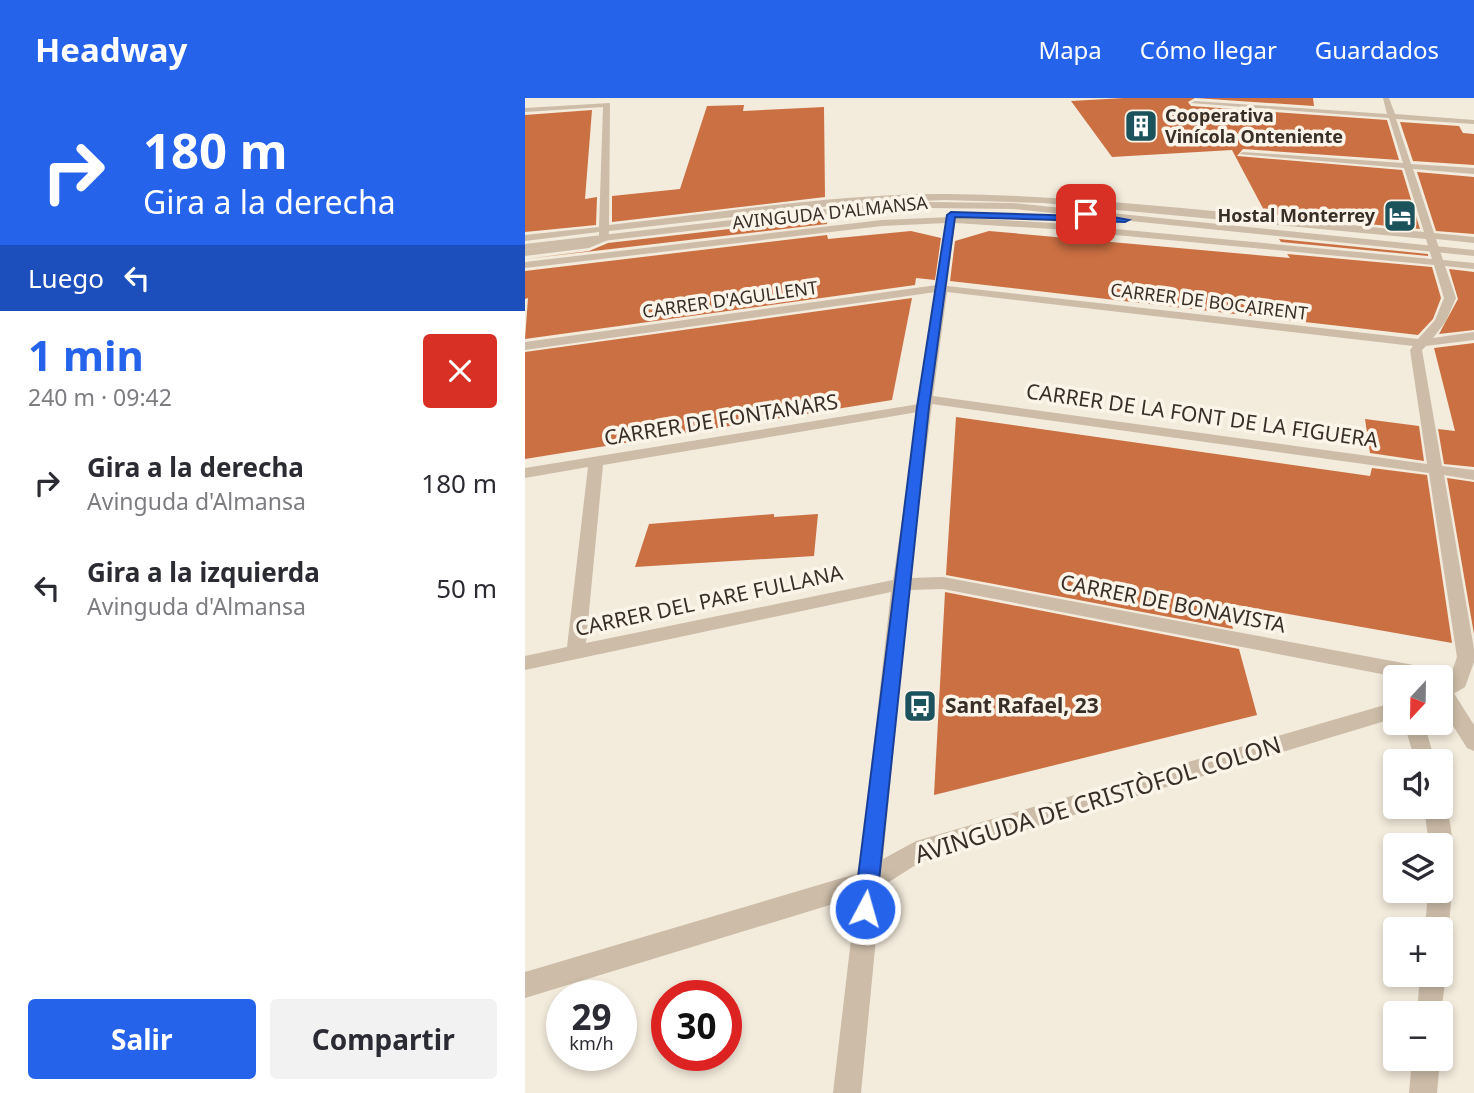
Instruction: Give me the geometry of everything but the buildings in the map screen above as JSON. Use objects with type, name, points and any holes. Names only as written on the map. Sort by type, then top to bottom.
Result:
[{"type":"street","points":[[1386,98],[1437,249],[1450,298],[1448,308],[1419,343],[1416,357],[1466,657],[1453,677]]},
{"type":"street","points":[[525,110],[601,103],[604,233],[589,245],[525,255]]},
{"type":"street","points":[[1195,103],[1474,122]]},
{"type":"street","points":[[1243,154],[1474,172]]},
{"type":"street","points":[[891,207],[920,198]]},
{"type":"street","name":"AVINGUDA D'ALMANSA","points":[[525,247],[604,233],[869,200],[1006,198],[1146,209],[1437,249],[1474,266]]},
{"type":"street","points":[[846,1093],[901,584],[939,288],[951,218],[935,209],[891,207],[869,200]]},
{"type":"street","name":"AVINGUDA D'ALMANSA","points":[[525,238],[891,207],[1013,206],[1141,222],[1474,253]]},
{"type":"street","points":[[1141,222],[1146,209]]},
{"type":"street","name":"AVINGUDA D'ALMANSA","points":[[525,255],[854,218],[1125,220]]},
{"type":"street","name":"AVINGUDA D'ALMANSA","points":[[525,265],[882,223],[951,218],[1437,249],[1474,240]]},
{"type":"street","name":"CARRER DE BOCAIRENT","points":[[939,288],[1419,343],[1474,336]]},
{"type":"street","name":"CARRER D'AGULLENT","points":[[525,346],[939,288]]},
{"type":"street","name":"CARRER DE FONTANARS","points":[[525,473],[924,403]]},
{"type":"street","name":"CARRER DE LA FONT DE LA FIGUERA","points":[[924,403],[1474,475]]},
{"type":"street","points":[[576,652],[596,462]]},
{"type":"street","name":"CARRER DE BONAVISTA","points":[[901,584],[943,583],[1383,672]]},
{"type":"street","name":"CARRER DEL PARE FULLANA","points":[[525,663],[901,584]]},
{"type":"street","points":[[1453,696],[1474,742]]},
{"type":"street","name":"AVINGUDA DE CRISTÒFOL COLON","points":[[525,985],[867,882],[916,852],[1383,714]]},
{"type":"street","points":[[1423,1093],[1425,1071]]},
{"type":"place","name":"Cooperativa Vinícola Onteniente","points":[[1141,126]]},
{"type":"place","name":"Hostal Monterrey","points":[[1400,216]]},
{"type":"place","name":"Sant Rafael, 23","points":[[920,706]]},
{"type":"route","points":[[865,909],[901,584],[951,215],[1125,220],[1086,214]]}]
